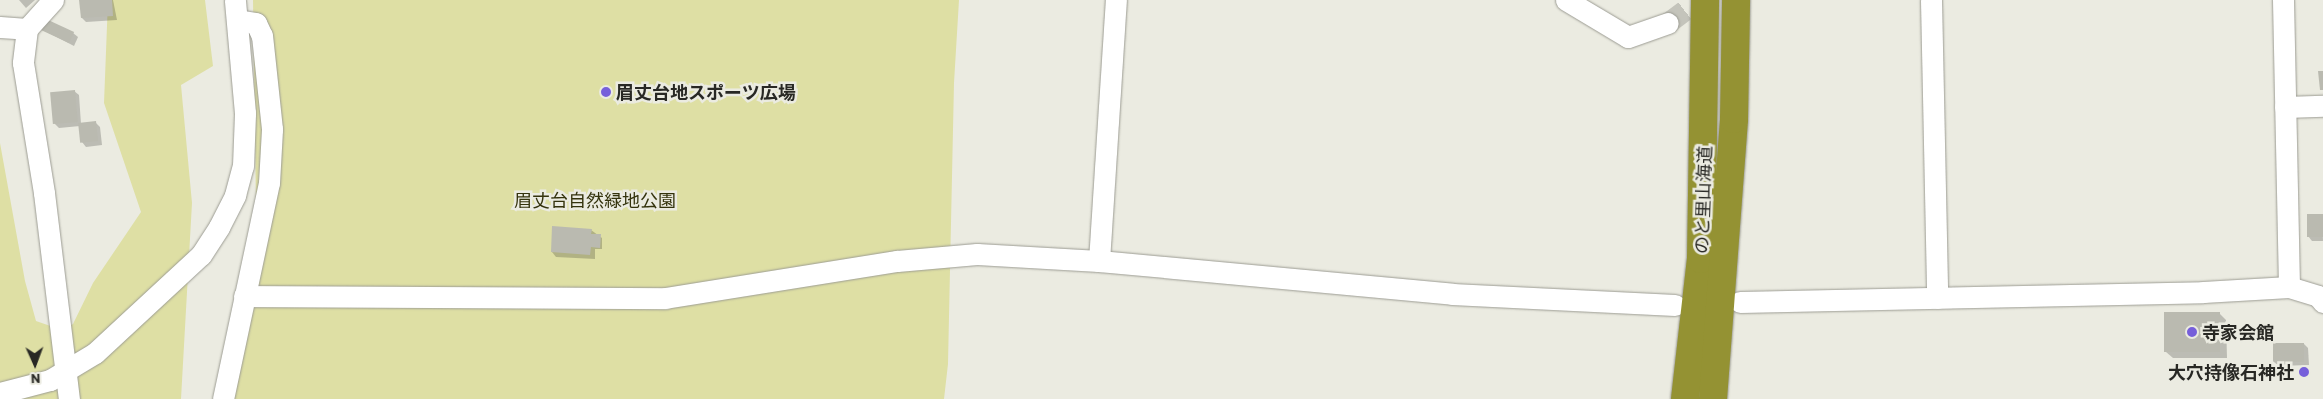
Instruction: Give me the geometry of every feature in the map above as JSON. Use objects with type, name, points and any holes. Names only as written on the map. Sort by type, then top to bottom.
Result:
[{"type":"highway","name":"のと里山海道","points":[[1685,399],[1701,260],[1705,0]]},
{"type":"highway","name":"のと里山海道","points":[[1713,399],[1734,128],[1736,0]]},
{"type":"street","points":[[53,0],[27,29],[23,63],[44,193],[69,399]]},
{"type":"street","points":[[1099,261],[1116,0]]},
{"type":"street","points":[[1566,0],[1628,37],[1668,23]]},
{"type":"street","points":[[1930,0],[1937,298]]},
{"type":"street","points":[[2283,0],[2289,287]]},
{"type":"street","points":[[223,399],[269,183],[272,129],[262,36],[256,23],[236,10]]},
{"type":"street","points":[[0,393],[24,389],[67,372],[119,333],[201,255],[235,195],[243,166],[245,113],[236,10]]},
{"type":"street","points":[[0,27],[27,29]]},
{"type":"street","points":[[2285,107],[2323,106]]},
{"type":"street","points":[[244,296],[665,298],[897,261],[968,254],[1099,261],[1452,294],[1675,305]]},
{"type":"street","points":[[1740,302],[2203,292],[2289,287],[2318,296],[2323,302]]},
{"type":"green space","points":[[108,0],[205,0],[213,66],[181,85],[192,203],[181,399],[0,399],[0,143],[25,281],[36,321],[62,330],[73,324],[93,283],[141,212],[104,103]]},
{"type":"green space","name":"眉丈台自然緑地公園","points":[[253,0],[959,0],[954,83],[948,364],[944,399],[231,399],[256,206]]},
{"type":"building","points":[[79,0],[112,0],[113,16],[81,18]]},
{"type":"building","points":[[46,19],[74,32],[69,43],[41,30]]},
{"type":"building","points":[[2318,71],[2323,71],[2323,90],[2320,90]]},
{"type":"building","points":[[75,90],[78,122],[53,124],[50,92]]},
{"type":"building","points":[[96,121],[98,141],[80,143],[78,123]]},
{"type":"building","points":[[2307,214],[2323,214],[2323,237],[2307,237]]},
{"type":"building","points":[[552,226],[592,229],[591,234],[601,234],[600,248],[591,247],[590,255],[551,252]]},
{"type":"building","name":"寺家会館","points":[[2164,312],[2220,312],[2220,352],[2164,352]]},
{"type":"building","points":[[2273,343],[2304,343],[2304,362],[2273,362]]},
{"type":"tunnel","points":[[1668,23],[1698,0]]},
{"type":"place","name":"眉丈台地スポーツ広場","points":[[606,92]]},
{"type":"place","name":"寺家会館","points":[[2192,332]]},
{"type":"place","name":"大穴持像石神社","points":[[2304,372]]}]
